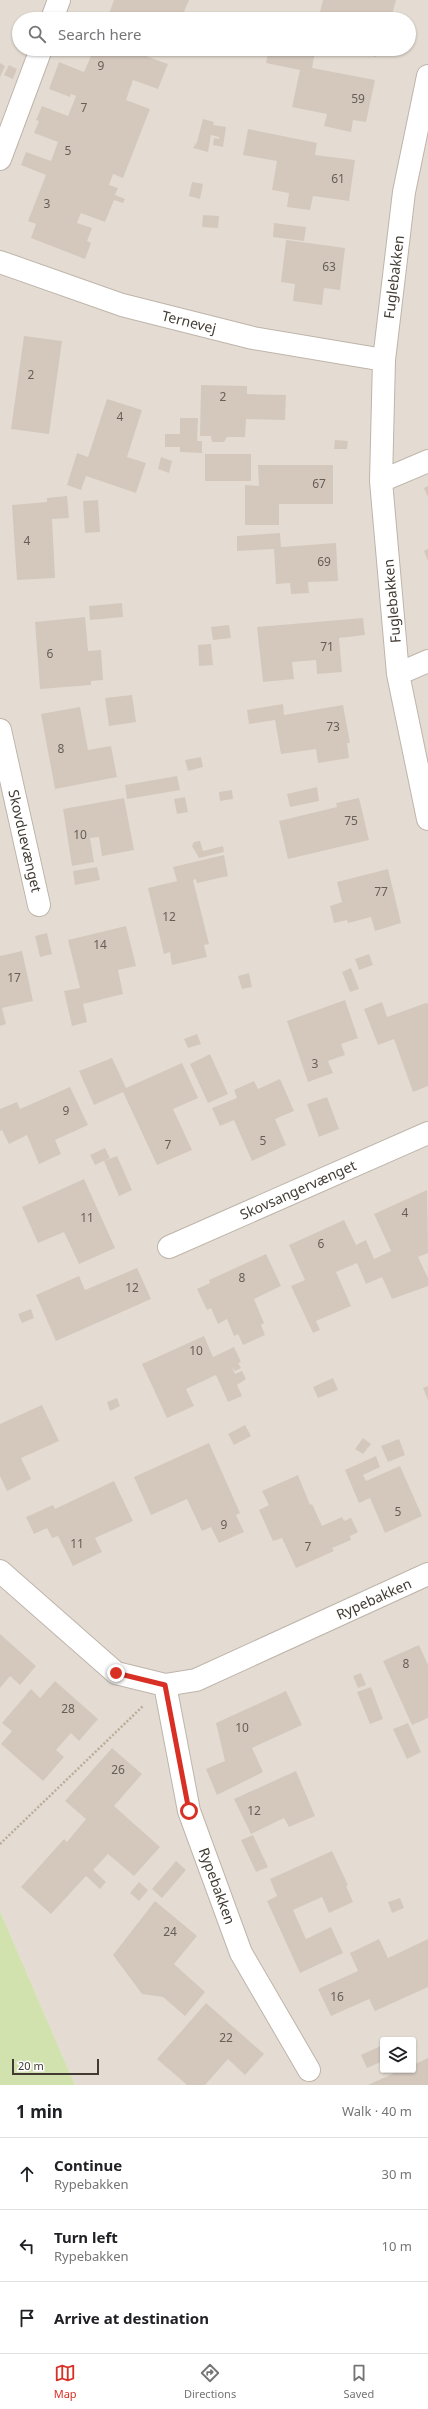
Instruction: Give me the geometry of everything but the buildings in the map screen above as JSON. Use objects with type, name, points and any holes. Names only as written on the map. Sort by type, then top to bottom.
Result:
[{"type":"street","points":[[55,12],[59,0]]},
{"type":"street","points":[[0,159],[38,56]]},
{"type":"street","name":"Fuglebakken","points":[[428,76],[404,192],[384,360],[381,481],[398,674],[428,819]]},
{"type":"street","name":"Ternevej","points":[[0,262],[130,307],[253,338],[384,360]]},
{"type":"street","points":[[381,481],[428,461]]},
{"type":"street","points":[[398,674],[428,661]]},
{"type":"street","name":"Skovduevænget","points":[[0,730],[39,905]]},
{"type":"street","name":"Skovsangervænget","points":[[169,1247],[428,1133]]},
{"type":"street","name":"Rypebakken","points":[[0,1571],[116,1673],[165,1685],[196,1680],[428,1574]]},
{"type":"street","name":"Rypebakken","points":[[165,1685],[189,1811],[241,1953],[309,2070]]},
{"type":"path","points":[[0,1844],[165,1685]]},
{"type":"shaded area","points":[[0,0],[428,0],[428,2085],[75,2085],[0,1911]]},
{"type":"green space","points":[[0,1911],[75,2085],[0,2085]]},
{"type":"route","points":[[116,1673],[165,1685],[189,1811]]}]
